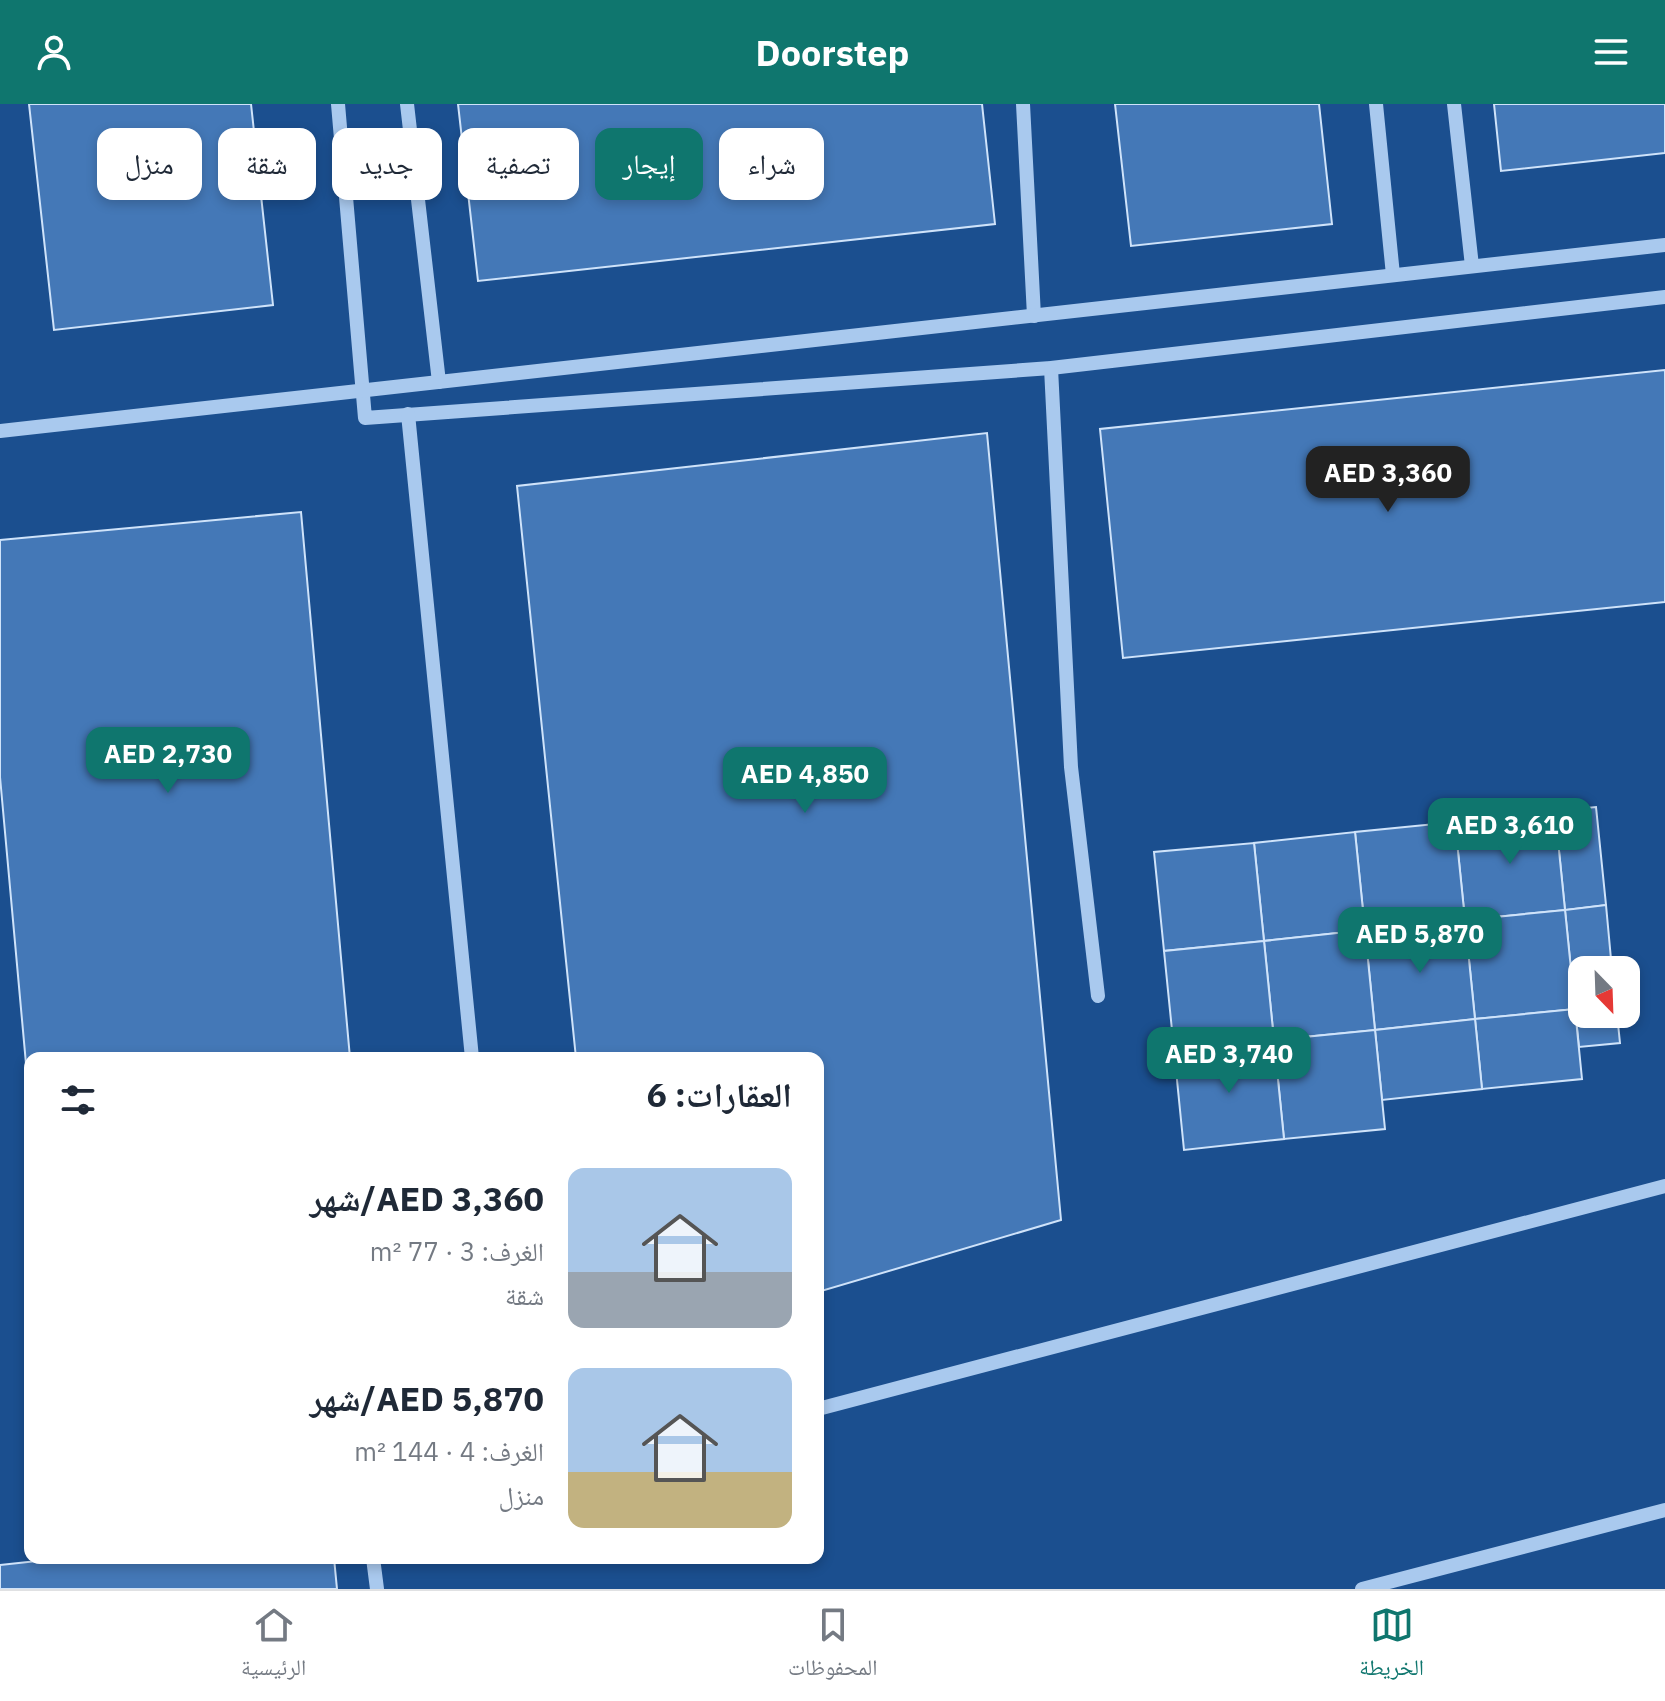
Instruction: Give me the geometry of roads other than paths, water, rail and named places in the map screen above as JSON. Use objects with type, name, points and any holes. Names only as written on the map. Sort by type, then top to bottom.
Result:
[{"type":"street","points":[[338,104],[365,418],[1051,368],[1665,297]]},
{"type":"street","points":[[407,104],[439,382]]},
{"type":"street","points":[[1023,104],[1034,316]]},
{"type":"street","points":[[1376,104],[1393,275]]},
{"type":"street","points":[[1454,104],[1472,266]]},
{"type":"street","points":[[0,431],[1665,245]]},
{"type":"street","points":[[1051,368],[1071,767],[1098,996]]},
{"type":"street","points":[[408,414],[471,1052]]},
{"type":"street","points":[[824,1407],[1665,1186]]},
{"type":"street","points":[[1362,1589],[1665,1510]]},
{"type":"street","points":[[374,1564],[377,1589]]}]
